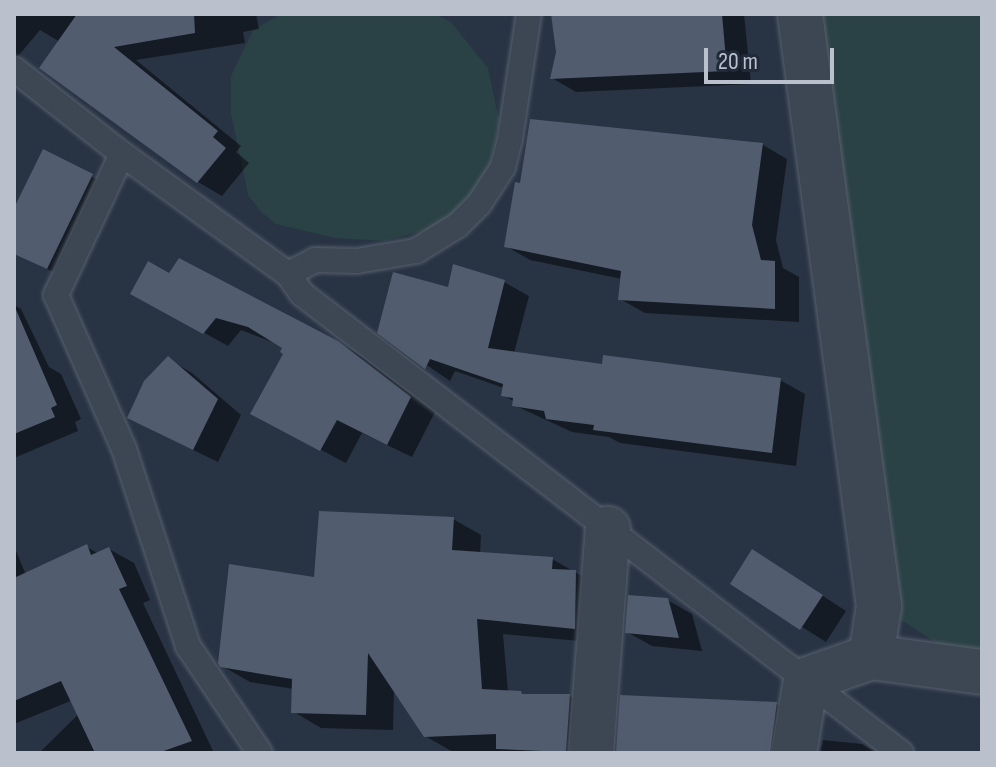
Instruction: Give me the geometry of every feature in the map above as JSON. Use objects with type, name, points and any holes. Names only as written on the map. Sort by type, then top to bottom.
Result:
[{"type":"street","points":[[800,14],[879,606],[871,657]]},
{"type":"street","points":[[591,753],[608,529]]},
{"type":"street","points":[[794,753],[806,680],[871,657],[982,672]]},
{"type":"lane","points":[[288,274],[315,260],[357,261],[416,251],[458,225],[479,204],[503,167],[529,14]]},
{"type":"lane","points":[[14,69],[122,154],[288,274],[302,294],[901,753]]},
{"type":"lane","points":[[122,154],[56,295],[124,449],[188,646],[260,753]]},
{"type":"green space","points":[[281,14],[435,14],[451,22],[488,68],[499,121],[488,174],[446,225],[384,241],[334,238],[276,224],[261,212],[248,195],[231,114],[231,76],[253,30]]},
{"type":"green space","points":[[800,14],[982,14],[982,672],[879,606]]},
{"type":"building","points":[[77,14],[194,14],[195,33],[114,47],[218,131],[213,137],[226,148],[197,183],[39,68]]},
{"type":"building","points":[[551,14],[722,14],[727,71],[550,79],[556,52]]},
{"type":"building","points":[[530,119],[763,143],[752,225],[761,260],[775,261],[775,309],[618,300],[621,271],[504,247],[515,182],[520,183]]},
{"type":"building","points":[[43,149],[93,174],[47,269],[14,254],[14,208]]},
{"type":"building","points":[[179,258],[338,341],[411,397],[387,445],[337,420],[320,451],[250,414],[283,354],[280,352],[282,348],[248,327],[216,318],[203,334],[130,294],[148,261],[169,273]]},
{"type":"building","points":[[453,264],[505,280],[488,348],[602,364],[603,355],[781,378],[772,453],[593,430],[594,425],[546,419],[544,411],[512,406],[513,398],[501,396],[503,384],[430,359],[425,369],[377,333],[393,272],[448,287]]},
{"type":"building","points":[[14,305],[57,405],[51,408],[55,417],[14,434]]},
{"type":"building","points":[[168,356],[218,399],[193,450],[127,418],[144,381]]},
{"type":"building","points":[[319,511],[454,517],[452,550],[553,557],[552,569],[576,570],[575,629],[477,619],[482,689],[521,691],[522,694],[570,694],[566,752],[496,749],[496,734],[424,737],[368,653],[366,715],[291,713],[292,679],[220,667],[229,564],[314,577]]},
{"type":"building","points":[[87,544],[91,555],[109,547],[127,586],[119,589],[192,741],[158,753],[95,753],[61,681],[14,701],[14,578]]},
{"type":"building","points":[[752,549],[823,595],[800,630],[730,584]]},
{"type":"building","points":[[628,595],[668,598],[679,638],[625,633]]},
{"type":"building","points":[[620,695],[777,702],[770,753],[616,753]]}]
